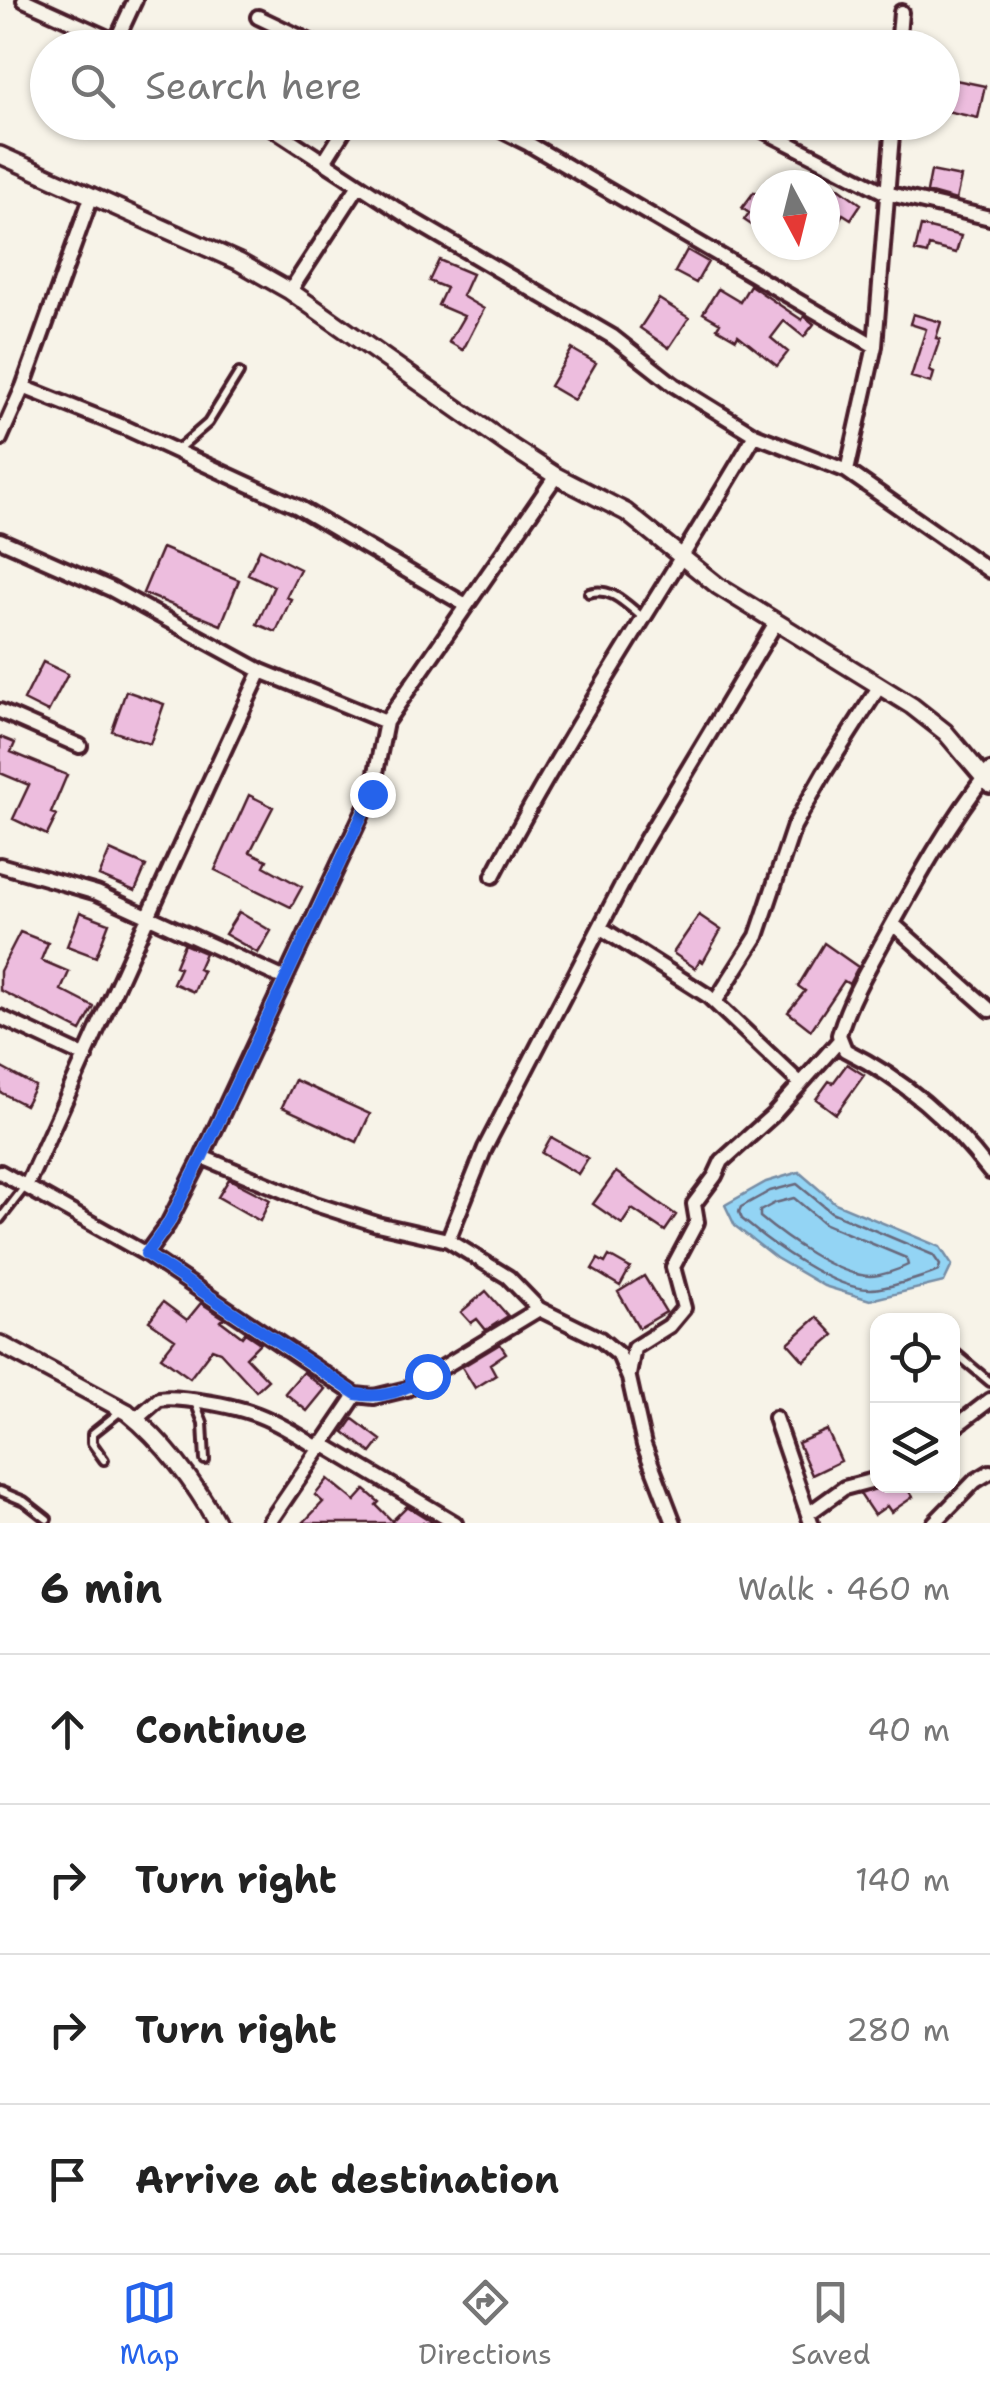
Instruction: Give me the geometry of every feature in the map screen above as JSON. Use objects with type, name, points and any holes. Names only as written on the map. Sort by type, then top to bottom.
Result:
[{"type":"street","points":[[24,0],[91,30]]},
{"type":"street","points":[[121,30],[135,0]]},
{"type":"street","points":[[899,30],[900,12]]},
{"type":"street","points":[[258,17],[285,30]]},
{"type":"street","points":[[290,140],[612,337],[674,384],[755,436],[847,471],[990,571]]},
{"type":"street","points":[[324,162],[338,140]]},
{"type":"street","points":[[521,140],[875,346]]},
{"type":"street","points":[[782,140],[886,193],[990,218]]},
{"type":"street","points":[[847,471],[875,346],[890,140]]},
{"type":"street","points":[[0,155],[239,262],[290,291],[556,476],[626,512],[775,624],[912,706],[945,732],[988,777],[950,824],[893,924],[860,984],[840,1029],[839,1041],[773,1115],[722,1161],[716,1176],[694,1204],[698,1222],[673,1267],[684,1308],[670,1326],[634,1348],[629,1378]]},
{"type":"street","points":[[290,291],[360,186]]},
{"type":"street","points":[[0,439],[23,387],[92,194]]},
{"type":"street","points":[[23,387],[298,507],[464,604]]},
{"type":"street","points":[[493,876],[562,750],[684,558],[755,436]]},
{"type":"street","points":[[146,1254],[168,1224],[202,1157],[372,794],[386,722],[556,476]]},
{"type":"street","points":[[0,540],[111,589],[261,670],[386,722]]},
{"type":"street","points":[[448,1240],[485,1148],[640,848],[775,624]]},
{"type":"street","points":[[27,1185],[261,670]]},
{"type":"street","points":[[714,1002],[743,962],[767,914],[794,826],[879,686]]},
{"type":"street","points":[[0,711],[80,746]]},
{"type":"street","points":[[0,864],[98,893],[285,979]]},
{"type":"street","points":[[893,924],[990,1010]]},
{"type":"street","points":[[601,928],[714,1002],[801,1084]]},
{"type":"street","points":[[0,1017],[86,1057]]},
{"type":"street","points":[[839,1041],[845,1050],[880,1068],[929,1103],[990,1172]]},
{"type":"street","points":[[202,1157],[316,1204],[448,1240],[508,1277],[539,1309],[600,1339],[619,1355],[629,1378],[644,1444],[674,1523]]},
{"type":"street","points":[[0,1172],[146,1254],[356,1394],[374,1397],[407,1389],[539,1309]]},
{"type":"street","points":[[0,1344],[129,1414],[181,1470],[217,1523]]},
{"type":"street","points":[[268,1523],[356,1394]]},
{"type":"street","points":[[129,1414],[160,1398],[244,1407],[455,1523]]},
{"type":"street","points":[[960,1422],[990,1400]]},
{"type":"street","points":[[775,1418],[810,1518],[844,1488],[870,1480]]},
{"type":"street","points":[[934,1523],[975,1481],[990,1472]]},
{"type":"lane","points":[[176,451],[208,423],[239,373]]},
{"type":"lane","points":[[589,594],[596,590],[612,594],[643,618]]},
{"type":"lane","points":[[0,1218],[27,1185]]},
{"type":"lane","points":[[960,1357],[990,1382]]},
{"type":"lane","points":[[195,1401],[203,1423],[205,1460]]},
{"type":"lane","points":[[104,1460],[92,1442],[92,1434],[129,1414]]},
{"type":"lane","points":[[0,1490],[24,1501],[47,1519]]},
{"type":"water","points":[[799,1172],[835,1203],[940,1247],[952,1265],[944,1282],[870,1300],[824,1286],[776,1258],[735,1226],[725,1205],[766,1182]]},
{"type":"building","points":[[960,81],[985,86],[978,118],[960,114]]},
{"type":"building","points":[[931,171],[961,177],[956,200],[927,192]]},
{"type":"building","points":[[840,189],[861,204],[851,219],[843,214],[840,218]]},
{"type":"building","points":[[750,197],[750,224],[744,220],[749,213],[742,208]]},
{"type":"building","points":[[921,226],[961,236],[956,253],[929,246],[927,254],[915,251]]},
{"type":"building","points":[[687,250],[708,262],[696,283],[675,272]]},
{"type":"building","points":[[439,260],[472,274],[462,296],[484,309],[463,350],[449,342],[464,316],[438,305],[446,288],[429,281]]},
{"type":"building","points":[[750,285],[814,324],[804,337],[784,321],[771,338],[788,352],[777,366],[738,335],[736,339],[717,328],[720,323],[703,313],[718,289],[740,302]]},
{"type":"building","points":[[659,299],[689,318],[669,348],[640,328]]},
{"type":"building","points":[[913,314],[941,322],[936,338],[940,339],[929,371],[934,373],[931,383],[911,377],[926,329],[910,324]]},
{"type":"building","points":[[572,349],[596,363],[574,400],[550,386]]},
{"type":"building","points":[[162,548],[239,580],[221,625],[143,593]]},
{"type":"building","points":[[260,549],[300,569],[286,597],[291,599],[276,632],[257,624],[274,586],[248,574]]},
{"type":"building","points":[[43,662],[68,674],[48,712],[24,700]]},
{"type":"building","points":[[126,691],[164,704],[150,744],[112,731]]},
{"type":"building","points":[[0,737],[15,743],[11,752],[67,775],[51,813],[57,815],[47,835],[13,819],[29,785],[0,773]]},
{"type":"building","points":[[249,795],[273,807],[250,852],[267,860],[264,866],[302,887],[291,907],[215,870]]},
{"type":"building","points":[[110,850],[146,866],[135,891],[99,876]]},
{"type":"building","points":[[80,912],[109,923],[96,957],[67,946]]},
{"type":"building","points":[[239,912],[271,931],[258,953],[225,934]]},
{"type":"building","points":[[699,915],[721,930],[703,962],[700,960],[695,968],[673,953]]},
{"type":"building","points":[[20,932],[48,943],[41,960],[69,972],[61,990],[94,1007],[81,1031],[0,990],[0,971]]},
{"type":"building","points":[[824,943],[858,967],[811,1030],[788,1012],[805,991],[798,986]]},
{"type":"building","points":[[184,944],[205,953],[194,992],[173,983]]},
{"type":"building","points":[[847,1064],[864,1075],[836,1114],[816,1099]]},
{"type":"building","points":[[0,1067],[35,1086],[25,1105],[0,1092]]},
{"type":"building","points":[[295,1080],[370,1114],[357,1142],[282,1107]]},
{"type":"building","points":[[551,1137],[588,1158],[578,1174],[542,1153]]},
{"type":"building","points":[[616,1172],[676,1215],[665,1231],[632,1209],[622,1224],[593,1204]]},
{"type":"building","points":[[229,1179],[270,1200],[260,1221],[218,1197]]},
{"type":"building","points":[[609,1256],[630,1268],[620,1286],[592,1269],[598,1259],[605,1263]]},
{"type":"building","points":[[644,1276],[666,1312],[639,1328],[618,1292]]},
{"type":"building","points":[[486,1291],[508,1316],[486,1330],[477,1319],[471,1323],[461,1312]]},
{"type":"building","points":[[163,1302],[187,1320],[201,1303],[224,1318],[221,1321],[242,1337],[245,1333],[260,1343],[246,1357],[268,1380],[256,1391],[220,1352],[212,1349],[190,1378],[161,1357],[175,1339],[149,1321]]},
{"type":"building","points":[[817,1317],[834,1335],[804,1361],[788,1343]]},
{"type":"building","points":[[500,1344],[506,1353],[490,1364],[496,1375],[475,1388],[462,1367]]},
{"type":"building","points":[[303,1372],[325,1389],[307,1411],[285,1393]]},
{"type":"building","points":[[353,1419],[381,1440],[371,1453],[344,1432]]},
{"type":"building","points":[[827,1430],[841,1461],[812,1475],[798,1443]]},
{"type":"building","points":[[328,1479],[355,1501],[365,1490],[392,1521],[407,1506],[434,1523],[303,1523],[323,1502],[315,1495]]},
{"type":"building","points":[[910,1493],[913,1497],[891,1512],[887,1506],[874,1515],[860,1494]]},
{"type":"route","points":[[372,794],[202,1157],[168,1224],[146,1254],[356,1394],[388,1395],[427,1376]]}]
